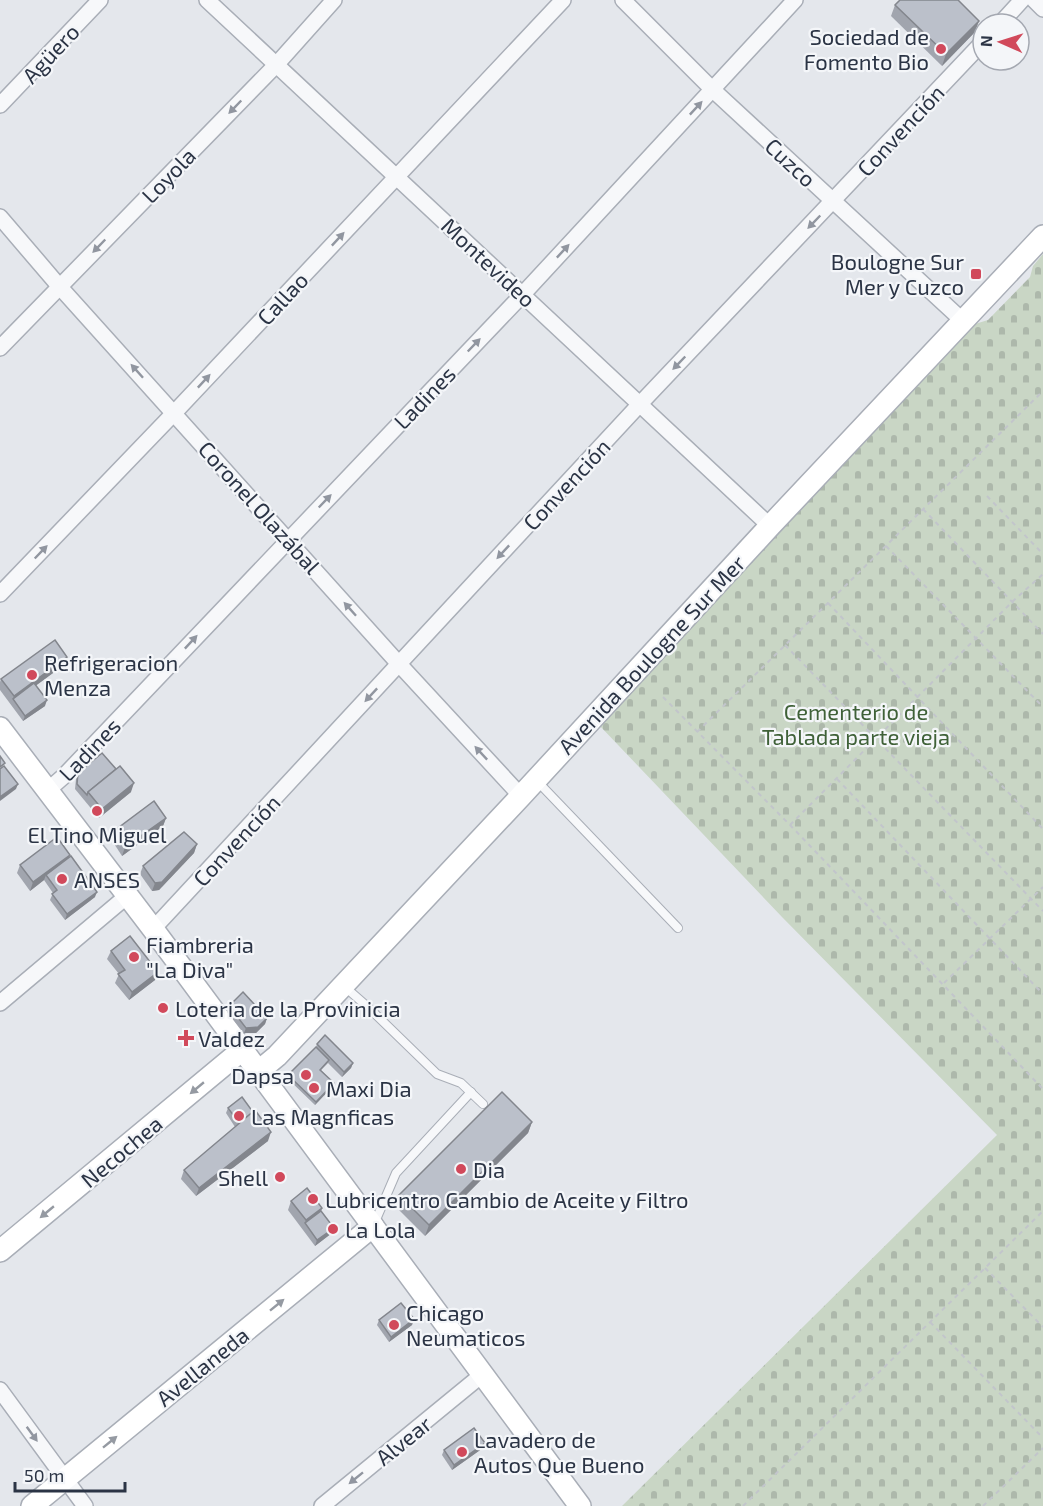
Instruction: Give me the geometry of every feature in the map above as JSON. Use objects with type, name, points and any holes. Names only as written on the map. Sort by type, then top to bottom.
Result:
[{"type":"main road","name":"Avenida Boulogne Sur Mer","points":[[259,1071],[277,1056],[342,984],[536,780],[770,525],[1043,236]]},
{"type":"main road","points":[[0,728],[259,1071],[580,1506]]},
{"type":"main road","name":"Necochea","points":[[0,1251],[242,1050]]},
{"type":"main road","name":"Avellaneda","points":[[32,1506],[373,1226]]},
{"type":"street","name":"Agüero","points":[[0,105],[100,0]]},
{"type":"street","name":"Montevideo","points":[[207,0],[770,525]]},
{"type":"street","name":"Loyola","points":[[0,348],[276,65],[334,0]]},
{"type":"street","name":"Callao","points":[[0,594],[175,412],[563,0]]},
{"type":"street","name":"Cuzco","points":[[623,0],[713,90],[963,321]]},
{"type":"street","name":"Ladines","points":[[48,790],[64,776],[523,294],[795,0]]},
{"type":"street","points":[[1011,12],[1022,0]]},
{"type":"street","points":[[1034,0],[1043,9]]},
{"type":"street","name":"Convención","points":[[153,929],[639,405],[971,55]]},
{"type":"street","name":"Coronel Olazábal","points":[[0,217],[59,286],[175,412],[399,664],[521,796]]},
{"type":"street","points":[[0,1003],[127,896]]},
{"type":"street","name":"Alvear","points":[[322,1506],[483,1374]]},
{"type":"street","points":[[0,1390],[85,1506]]},
{"type":"lane","points":[[536,780],[678,928]]},
{"type":"lane","points":[[342,984],[437,1074],[460,1083],[483,1104]]},
{"type":"lane","points":[[373,1226],[396,1173],[471,1092]]},
{"type":"path","points":[[697,732],[1043,392]]},
{"type":"path","points":[[987,496],[1043,554]]},
{"type":"path","points":[[923,509],[1043,634]]},
{"type":"path","points":[[886,546],[1043,706]]},
{"type":"path","points":[[790,825],[1012,602],[1043,574]]},
{"type":"path","points":[[828,603],[1043,829]]},
{"type":"path","points":[[785,645],[1043,911]]},
{"type":"path","points":[[663,697],[790,825],[1043,1089]]},
{"type":"path","points":[[837,779],[1043,994]]},
{"type":"path","points":[[943,983],[1043,887]]},
{"type":"path","points":[[743,1506],[1043,1211]]},
{"type":"path","points":[[985,1268],[1043,1327]]},
{"type":"path","points":[[930,1322],[1043,1438]]},
{"type":"path","points":[[983,1506],[1043,1448]]},
{"type":"green space","name":"Cementerio de Tablada parte vieja","points":[[1043,254],[1043,1506],[622,1506],[997,1135],[782,917],[599,725],[975,324],[988,320],[1030,277],[1033,266]]},
{"type":"building","name":"Sociedad de Fomento Bio","points":[[900,0],[958,0],[971,13],[971,29],[946,54],[895,5]]},
{"type":"building","name":"Refrigeracion Menza","points":[[55,640],[67,657],[14,696],[1,679]]},
{"type":"building","points":[[34,683],[47,700],[25,716],[13,699]]},
{"type":"building","points":[[102,753],[116,769],[87,795],[77,784],[78,773]]},
{"type":"building","points":[[0,756],[5,763],[0,767]]},
{"type":"building","points":[[4,766],[18,784],[0,797],[0,769]]},
{"type":"building","points":[[120,766],[134,783],[102,809],[88,792]]},
{"type":"building","points":[[154,801],[166,818],[125,847],[114,831]]},
{"type":"building","points":[[184,832],[197,844],[162,882],[155,883],[143,866]]},
{"type":"building","points":[[57,837],[70,855],[33,882],[20,865]]},
{"type":"building","points":[[71,856],[97,892],[67,914],[52,894],[57,890],[46,875]]},
{"type":"building","points":[[130,936],[158,972],[132,992],[118,974],[125,970],[111,951]]},
{"type":"building","points":[[243,992],[267,1018],[258,1027],[246,1028],[229,1006]]},
{"type":"building","points":[[325,1035],[353,1063],[344,1072],[317,1044]]},
{"type":"building","name":"Dapsa","points":[[316,1047],[329,1060],[320,1070],[334,1083],[316,1102],[288,1075]]},
{"type":"building","name":"Dia","points":[[502,1092],[532,1122],[429,1225],[399,1195]]},
{"type":"building","points":[[242,1097],[253,1112],[239,1123],[228,1108]]},
{"type":"building","points":[[255,1110],[271,1132],[199,1188],[184,1170]]},
{"type":"building","points":[[307,1188],[322,1208],[306,1220],[291,1201]]},
{"type":"building","points":[[321,1211],[334,1228],[317,1240],[305,1223]]},
{"type":"building","name":"Chicago Neumaticos","points":[[401,1303],[414,1319],[391,1337],[379,1320]]},
{"type":"building","name":"Lavadero de Autos Que Bueno","points":[[474,1428],[485,1443],[454,1465],[444,1450]]},
{"type":"place","name":"Sociedad de Fomento Bio","points":[[941,49]]},
{"type":"place","name":"Boulogne Sur Mer y Cuzco","points":[[976,274]]},
{"type":"place","name":"Refrigeracion Menza","points":[[32,675]]},
{"type":"place","name":"El Tino Miguel","points":[[97,811]]},
{"type":"place","name":"ANSES","points":[[62,879]]},
{"type":"place","name":"Fiambreria \"La Diva\"","points":[[134,957]]},
{"type":"place","name":"Loteria de la Provinicia","points":[[163,1008]]},
{"type":"place","name":"Valdez","points":[[186,1038]]},
{"type":"place","name":"Dapsa","points":[[306,1075]]},
{"type":"place","name":"Maxi Dia","points":[[314,1088]]},
{"type":"place","name":"Las Magnficas","points":[[239,1116]]},
{"type":"place","name":"Dia","points":[[461,1169]]},
{"type":"place","name":"Shell","points":[[280,1177]]},
{"type":"place","name":"Lubricentro Cambio de Aceite y Filtro","points":[[313,1199]]},
{"type":"place","name":"La Lola","points":[[333,1229]]},
{"type":"place","name":"Chicago Neumaticos","points":[[394,1325]]},
{"type":"place","name":"Lavadero de Autos Que Bueno","points":[[462,1452]]}]
